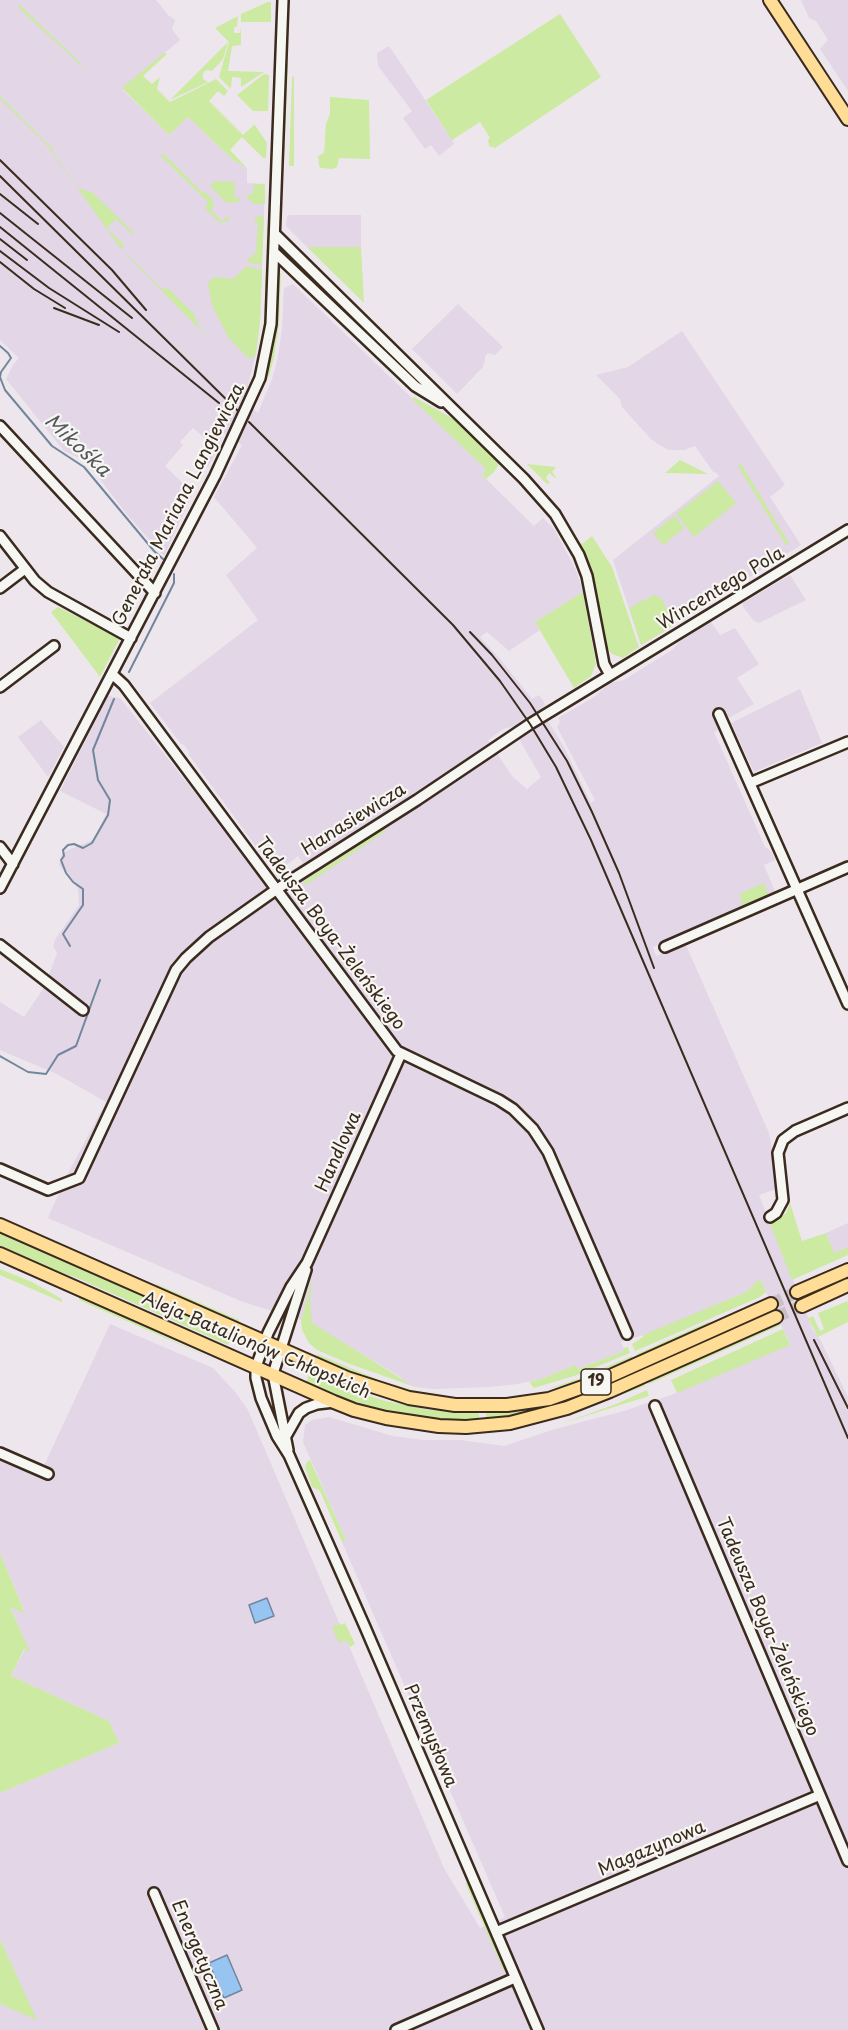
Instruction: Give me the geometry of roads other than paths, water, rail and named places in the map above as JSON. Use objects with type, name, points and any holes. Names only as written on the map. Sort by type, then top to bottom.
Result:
[{"type":"main road","points":[[770,0],[848,119]]},
{"type":"main road","name":"Aleja Batalionów Chłopskich","points":[[0,1225],[347,1378],[409,1398],[455,1405],[507,1406],[549,1399],[597,1382],[771,1304]]},
{"type":"main road","name":"Aleja Batalionów Chłopskich","points":[[0,1254],[334,1402],[364,1413],[421,1424],[466,1427],[510,1423],[550,1414],[588,1400],[776,1317]]},
{"type":"main road","points":[[797,1293],[848,1270]]},
{"type":"main road","points":[[802,1306],[848,1286]]},
{"type":"street","name":"Generała Mariana Langiewicza","points":[[0,888],[224,460],[260,378],[271,324],[282,0]]},
{"type":"street","points":[[275,234],[540,495],[561,523],[579,555],[587,576],[604,664],[610,675]]},
{"type":"street","points":[[274,252],[416,386],[452,409]]},
{"type":"street","points":[[0,426],[155,593]]},
{"type":"street","name":"Wincentego Pola","points":[[610,675],[848,530]]},
{"type":"street","points":[[0,536],[25,569],[48,592],[131,638]]},
{"type":"street","points":[[0,588],[25,569]]},
{"type":"street","points":[[0,687],[54,646]]},
{"type":"street","name":"Tadeusza Boya-Żeleńskiego","points":[[112,674],[124,685],[392,1046],[401,1054],[499,1100],[513,1109],[533,1128],[548,1152],[627,1334]]},
{"type":"street","name":"Hanasiewicza","points":[[0,1169],[48,1190],[79,1178],[176,970],[186,958],[209,937],[277,889],[530,724],[610,675]]},
{"type":"street","points":[[719,714],[848,1004]]},
{"type":"street","points":[[750,783],[848,741]]},
{"type":"street","points":[[0,847],[13,864]]},
{"type":"street","points":[[665,947],[848,867]]},
{"type":"street","points":[[0,945],[83,1010]]},
{"type":"street","name":"Handlowa","points":[[273,1374],[307,1263],[401,1054]]},
{"type":"street","points":[[770,1216],[776,1213],[783,1200],[778,1153],[783,1140],[795,1131],[848,1108]]},
{"type":"street","name":"Handlowa","points":[[256,1367],[264,1342],[291,1287],[307,1263]]},
{"type":"street","name":"Przemysłowa","points":[[256,1367],[261,1398],[277,1436],[289,1455],[538,2030]]},
{"type":"street","name":"Przemysłowa","points":[[273,1374],[289,1455]]},
{"type":"street","points":[[286,1436],[299,1413],[306,1408],[334,1402]]},
{"type":"street","name":"Tadeusza Boya-Żeleńskiego","points":[[656,1406],[848,1861]]},
{"type":"street","points":[[0,1453],[48,1474]]},
{"type":"street","name":"Magazynowa","points":[[496,1932],[820,1795]]},
{"type":"street","name":"Energetyczna","points":[[154,1893],[213,2030]]},
{"type":"street","points":[[396,2030],[515,1978]]},
{"type":"water","points":[[267,1598],[274,1616],[255,1623],[249,1605]]},
{"type":"water","points":[[227,1955],[242,1990],[224,1998],[209,1963]]},
{"type":"waterway","name":"Mikośka","points":[[0,346],[11,358],[0,377]]},
{"type":"waterway","name":"Mikośka","points":[[0,377],[5,390],[52,446],[84,467],[163,559]]},
{"type":"waterway","name":"Mikośka","points":[[129,672],[174,583],[174,574]]},
{"type":"waterway","name":"Mikośka","points":[[70,946],[63,934],[83,905],[83,889],[66,873],[61,860],[64,856],[63,850],[68,845],[74,844],[83,848],[92,843],[108,815],[110,800],[98,780],[93,750],[114,699]]},
{"type":"waterway","name":"Mikośka","points":[[0,1056],[28,1072],[46,1074],[58,1055],[76,1046],[100,980]]},
{"type":"tunnel","points":[[771,1304],[797,1292]]},
{"type":"tunnel","points":[[776,1317],[802,1306]]},
{"type":"railway","points":[[0,160],[112,270],[146,310]]},
{"type":"railway","points":[[0,176],[238,411]]},
{"type":"railway","points":[[0,194],[38,224]]},
{"type":"railway","points":[[0,213],[132,318]]},
{"type":"railway","points":[[0,227],[219,403]]},
{"type":"railway","points":[[0,239],[27,260]]},
{"type":"railway","points":[[0,251],[49,288],[119,332]]},
{"type":"railway","points":[[0,262],[34,289],[65,308]]},
{"type":"railway","points":[[54,308],[99,325]]},
{"type":"railway","points":[[249,422],[453,625],[500,681],[556,767],[591,840],[848,1438]]},
{"type":"railway","points":[[470,632],[492,655],[530,703],[567,761],[619,873],[654,968]]},
{"type":"railway","points":[[814,1340],[848,1408]]}]
